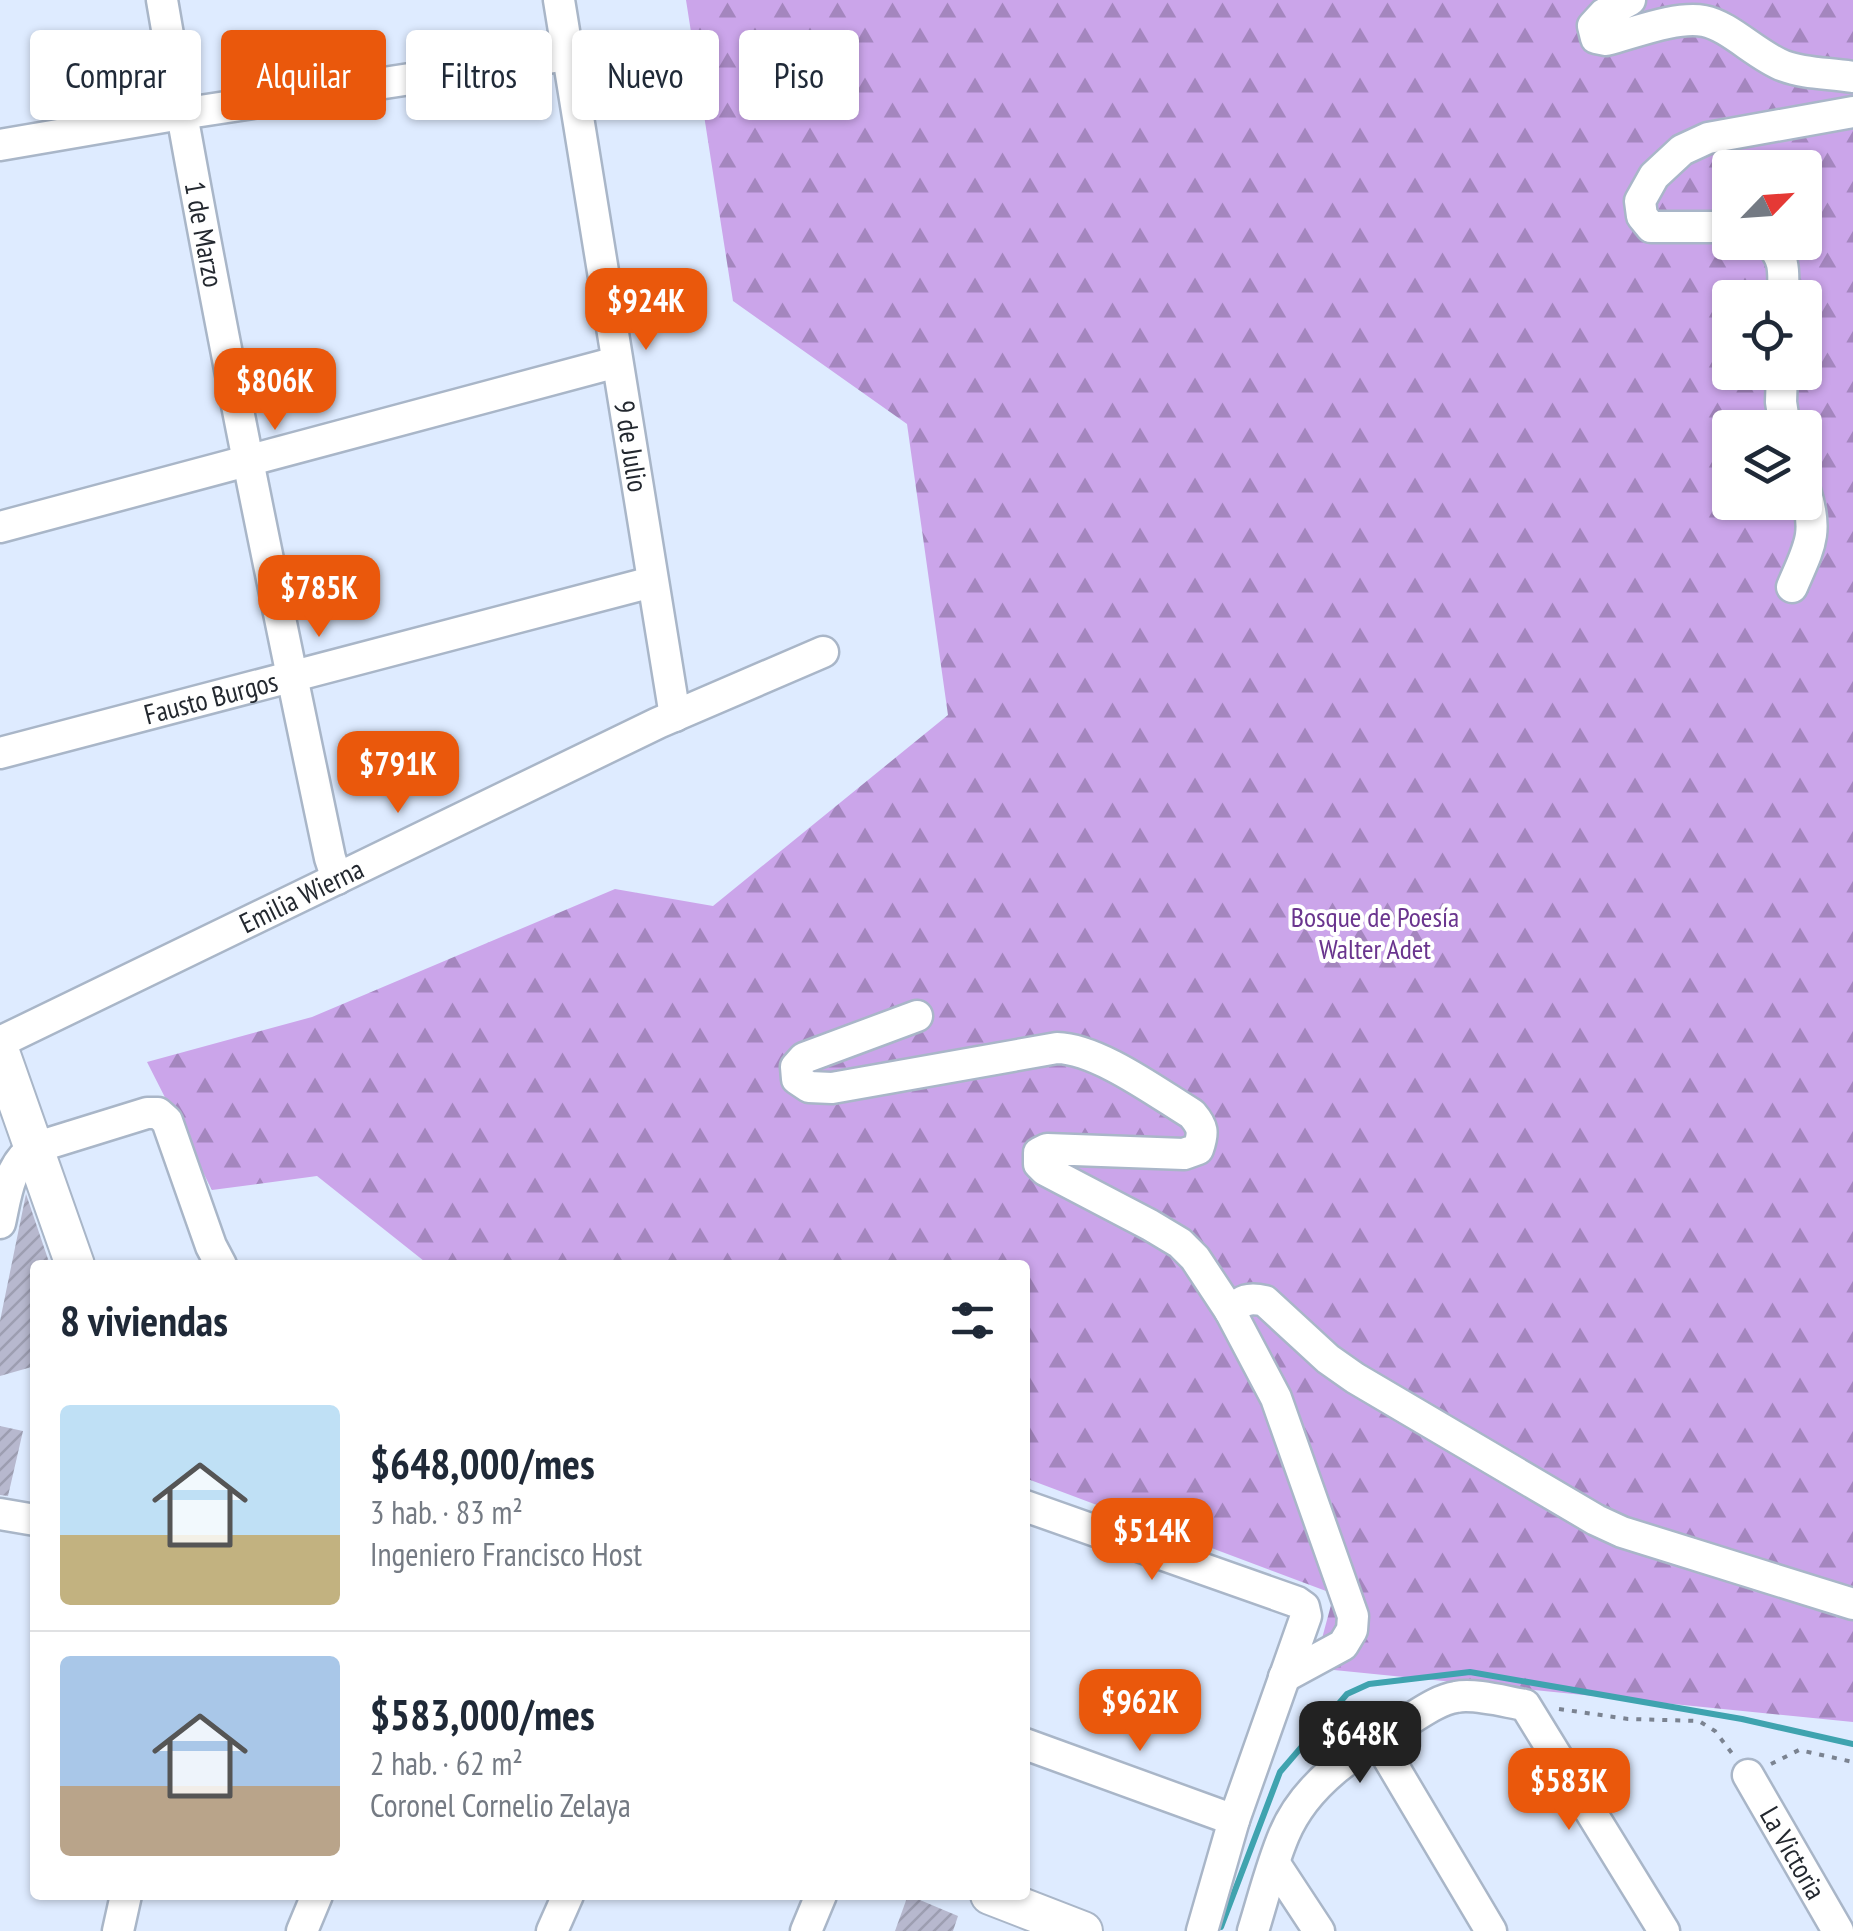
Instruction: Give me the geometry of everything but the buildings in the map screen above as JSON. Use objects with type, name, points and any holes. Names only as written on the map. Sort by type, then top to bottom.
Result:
[{"type":"main road","points":[[1,1056],[73,1260]]},
{"type":"main road","points":[[1001,1900],[1062,1927]]},
{"type":"street","name":"1 de Marzo","points":[[162,0],[167,30]]},
{"type":"street","name":"9 de Julio","points":[[559,0],[675,716]]},
{"type":"street","points":[[1630,0],[1604,14],[1594,26],[1596,38],[1606,40],[1682,20],[1704,21],[1787,68],[1853,77]]},
{"type":"street","points":[[201,111],[567,56]]},
{"type":"street","points":[[1712,227],[1651,226],[1642,216],[1640,201],[1654,176],[1682,150],[1708,138],[1853,112]]},
{"type":"street","points":[[0,145],[146,120]]},
{"type":"street","name":"1 de Marzo","points":[[182,120],[292,678],[337,879]]},
{"type":"street","points":[[0,527],[617,362]]},
{"type":"street","points":[[1792,587],[1813,537],[1812,520]]},
{"type":"street","name":"Fausto Burgos","points":[[0,753],[652,582]]},
{"type":"street","name":"Emilia Wierna","points":[[1,1056],[337,879],[675,716],[823,652]]},
{"type":"street","points":[[916,1016],[804,1058],[796,1067],[797,1080],[819,1089],[1072,1048],[1092,1055],[1192,1114],[1202,1126],[1198,1149],[1184,1154],[1047,1149],[1039,1154],[1040,1164],[1180,1243],[1195,1258],[1230,1311],[1276,1398],[1353,1616],[1352,1630],[1343,1645],[1284,1677]]},
{"type":"street","points":[[0,1223],[15,1167],[24,1154],[158,1113],[166,1121],[218,1260]]},
{"type":"street","points":[[1230,1311],[1243,1300],[1265,1300],[1328,1359],[1355,1378],[1596,1520],[1622,1532],[1853,1604]]},
{"type":"street","points":[[1030,1508],[1304,1607],[1306,1616],[1234,1820],[1202,1931]]},
{"type":"street","points":[[0,1514],[30,1519]]},
{"type":"street","points":[[1252,1931],[1284,1833],[1308,1796],[1344,1760],[1432,1706],[1464,1696],[1525,1704],[1664,1931]]},
{"type":"street","points":[[1377,1740],[1491,1931]]},
{"type":"street","points":[[1030,1746],[1234,1820]]},
{"type":"street","name":"La Victoria","points":[[1748,1776],[1838,1931]]},
{"type":"street","points":[[1275,1864],[1319,1931]]},
{"type":"street","points":[[118,1931],[125,1900]]},
{"type":"street","points":[[302,1931],[315,1900]]},
{"type":"street","points":[[552,1931],[566,1900]]},
{"type":"street","points":[[806,1931],[819,1900]]},
{"type":"path","points":[[1525,1704],[1628,1719],[1699,1721],[1715,1731],[1748,1776],[1799,1750],[1853,1762]]},
{"type":"green space","name":"Bosque de Poesía Walter Adet","points":[[686,0],[1853,0],[1853,1722],[1314,1668],[1334,1594],[1030,1480],[1030,1260],[423,1260],[317,1176],[212,1190],[147,1062],[312,1017],[615,889],[713,906],[948,715],[907,424],[733,301],[705,120],[719,120],[719,30],[691,30]]},
{"type":"waterway","points":[[1221,1927],[1280,1772],[1347,1694],[1369,1684],[1470,1672],[1742,1719],[1853,1744]]}]
